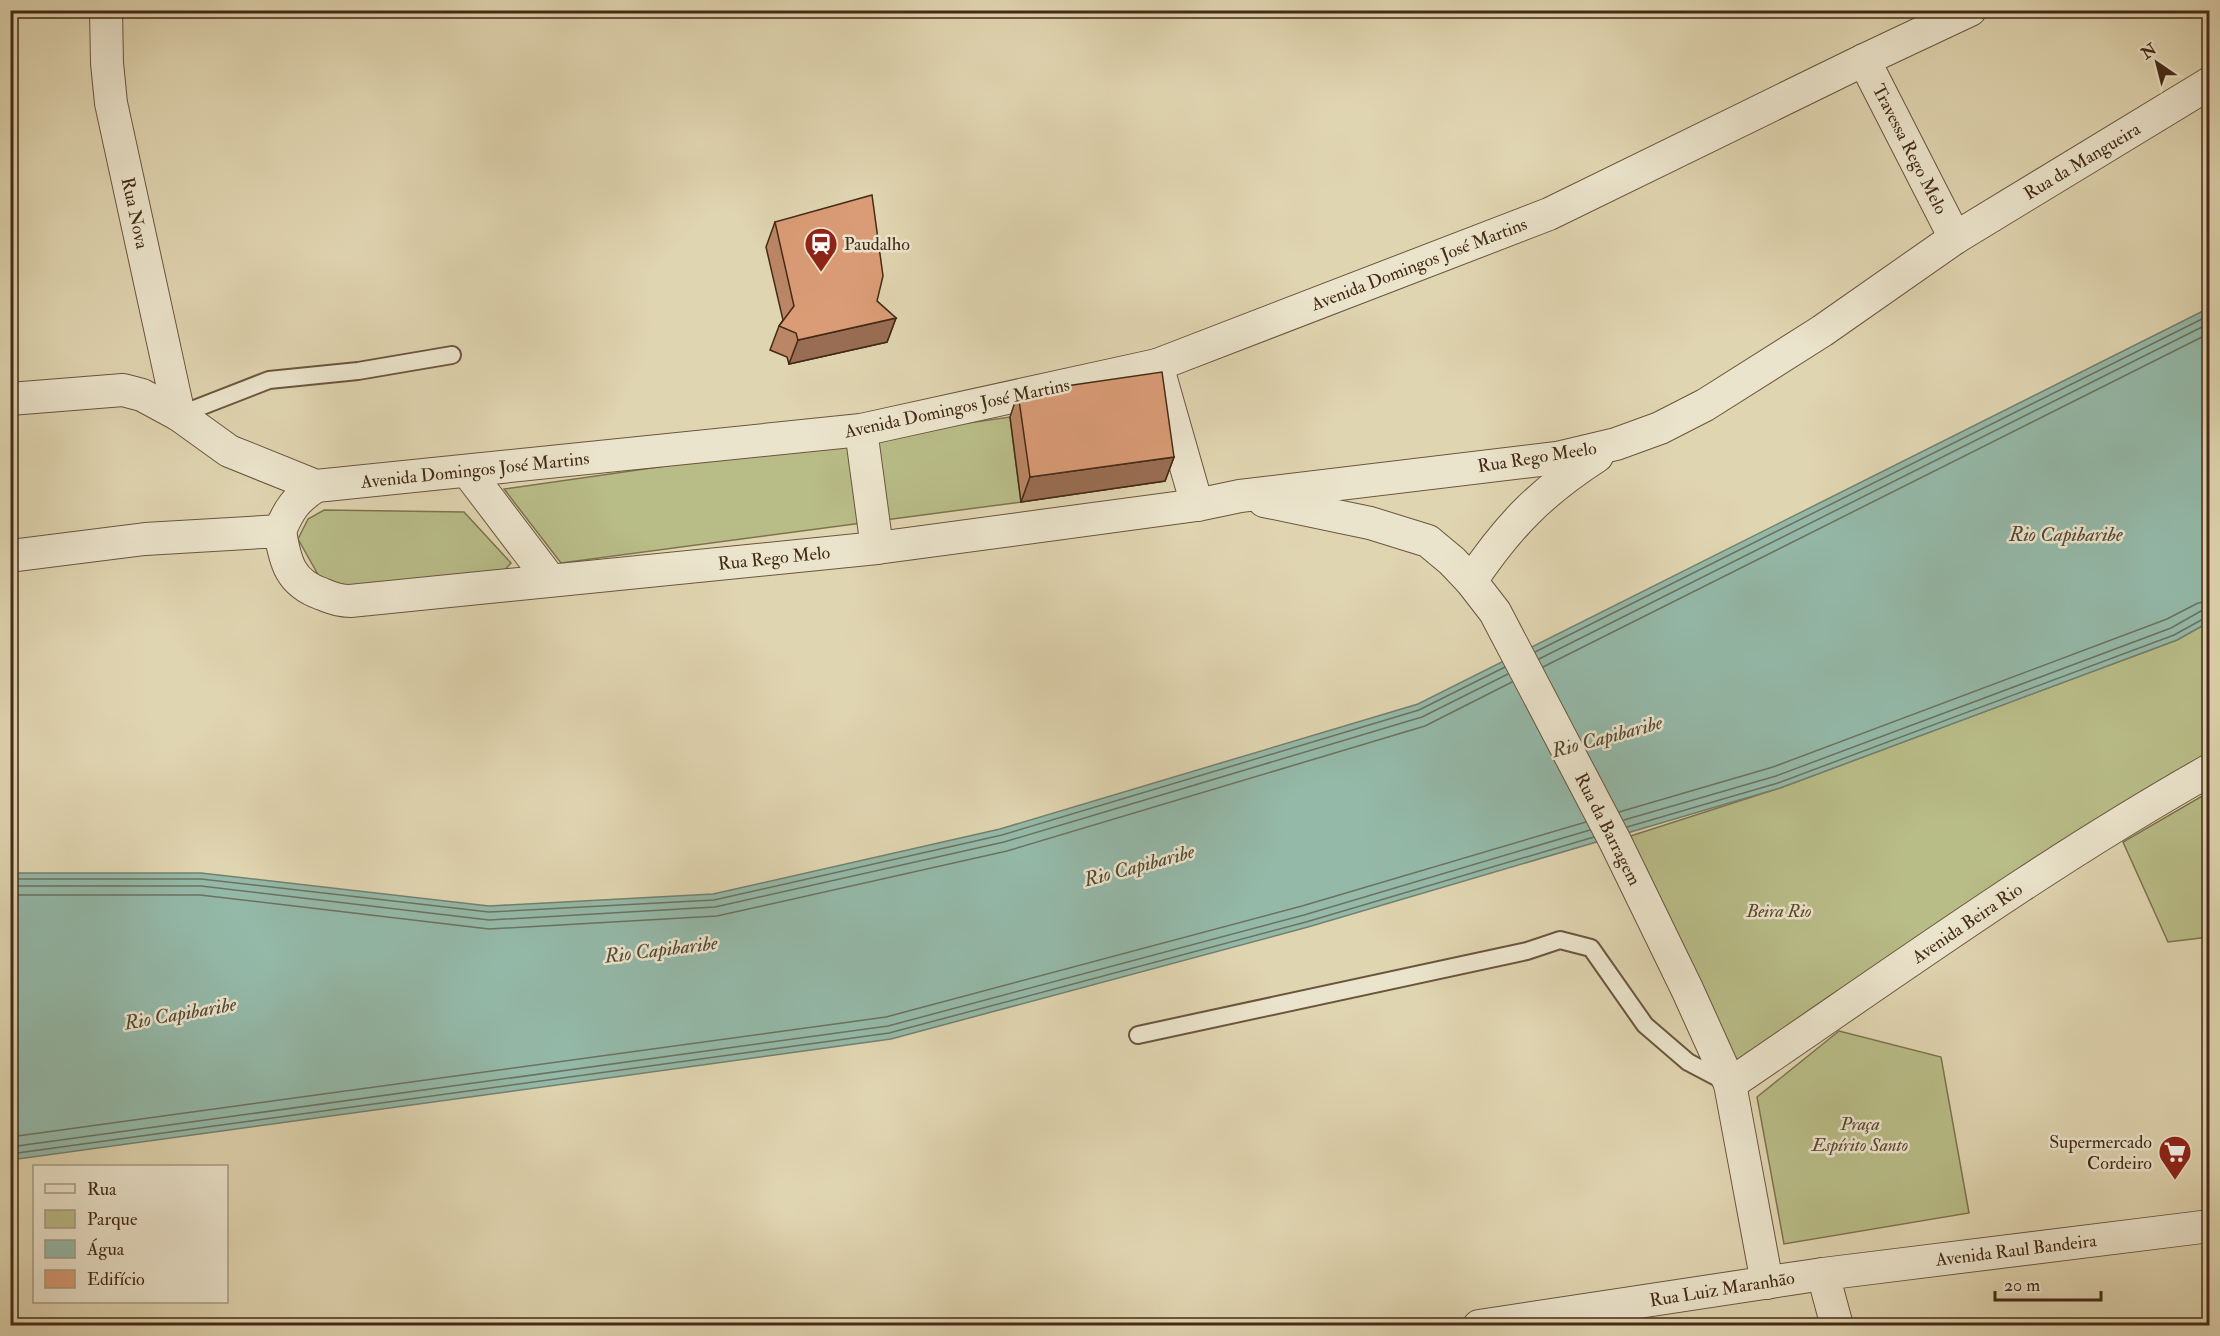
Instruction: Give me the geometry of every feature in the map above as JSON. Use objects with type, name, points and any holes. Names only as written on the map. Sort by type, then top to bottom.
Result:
[{"type":"street","name":"Rua Nova","points":[[106,10],[107,63],[111,103],[179,415]]},
{"type":"street","name":"Avenida Domingos José Martins","points":[[10,399],[123,390],[142,395],[179,415],[230,451],[316,486],[861,430],[1157,365],[1549,214],[1970,10]]},
{"type":"street","name":"Travessa Rego Melo","points":[[1864,60],[1955,238]]},
{"type":"street","name":"Rua da Mangueira","points":[[1955,238],[2210,83]]},
{"type":"street","name":"Rua Rego Meelo","points":[[1240,496],[1557,458],[1616,444],[1660,428],[1705,405],[1822,331],[1955,238]]},
{"type":"street","points":[[1157,365],[1197,505]]},
{"type":"street","points":[[861,430],[877,548]]},
{"type":"street","points":[[1472,581],[1495,546],[1528,508],[1562,479],[1616,444]]},
{"type":"street","points":[[468,472],[550,580]]},
{"type":"street","points":[[10,556],[145,539],[280,531],[288,513],[300,496],[316,486]]},
{"type":"street","name":"Rua Rego Melo","points":[[280,531],[284,557],[289,569],[308,590],[341,601],[350,601],[877,548],[1197,505],[1240,496]]},
{"type":"street","name":"Rua da Barragem","points":[[1240,496],[1370,523],[1428,541],[1472,581],[1495,612],[1615,841],[1730,1084],[1767,1283]]},
{"type":"street","name":"Avenida Beira Rio","points":[[1730,1084],[2034,878],[2153,802],[2210,770]]},
{"type":"street","name":"Avenida Raul Bandeira","points":[[1823,1274],[2210,1226]]},
{"type":"street","points":[[1823,1274],[1836,1326]]},
{"type":"street","name":"Rua Luiz Maranhão","points":[[1479,1326],[1823,1274]]},
{"type":"lane","points":[[179,415],[269,380],[358,371],[452,355]]},
{"type":"lane","points":[[1138,1035],[1527,951],[1560,940],[1591,948],[1645,1025],[1688,1062],[1730,1084]]},
{"type":"green space","points":[[1010,417],[1021,502],[561,563],[504,489]]},
{"type":"green space","points":[[324,510],[464,512],[511,563],[500,575],[343,600],[320,578],[298,539],[308,519]]},
{"type":"green space","name":"Beira Rio","points":[[2209,622],[2209,775],[1730,1084],[1615,841],[1780,788],[2177,640]]},
{"type":"green space","points":[[2209,792],[2209,937],[2168,942],[2123,842]]},
{"type":"green space","name":"Praça Espírito Santo","points":[[1839,1031],[1941,1057],[1969,1213],[1784,1244],[1757,1097]]},
{"type":"water","name":"Rio Capibaribe","points":[[2209,308],[2209,622],[2177,640],[1780,788],[1308,927],[891,1039],[11,1160],[10,873],[201,873],[489,906],[713,894],[1000,829],[1418,704]]},
{"type":"building","name":"Paudalho","points":[[872,195],[883,276],[877,301],[896,318],[798,340],[796,333],[779,326],[794,306],[775,222]]},
{"type":"building","points":[[1162,372],[1174,457],[1030,477],[1018,393]]},
{"type":"place","name":"Paudalho","points":[[821,273]]},
{"type":"place","name":"Supermercado Cordeiro","points":[[2175,1181]]}]
